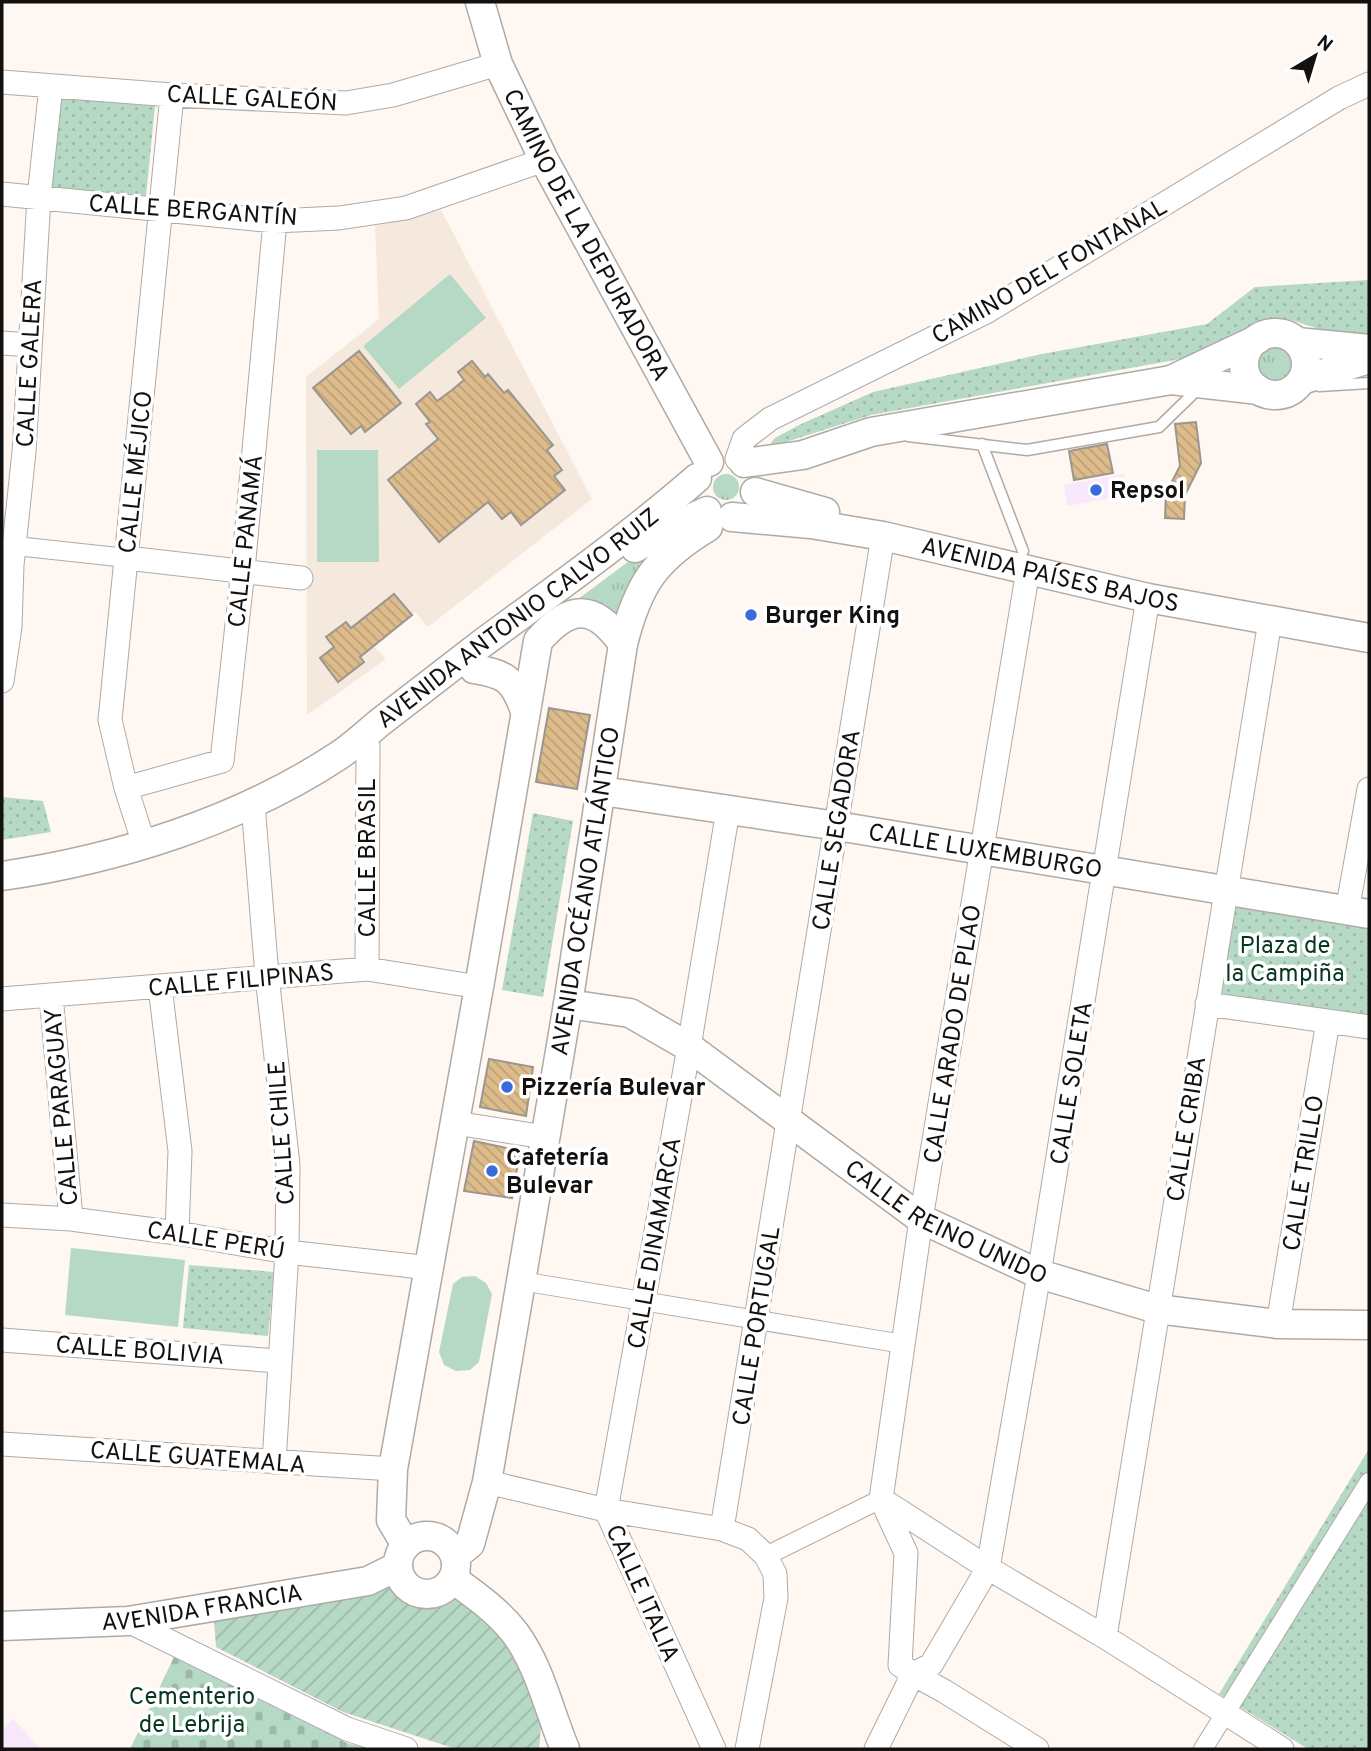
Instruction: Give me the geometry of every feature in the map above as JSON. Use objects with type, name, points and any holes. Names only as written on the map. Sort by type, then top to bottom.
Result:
[{"type":"street","name":"CAMINO DE LA DEPURADORA","points":[[480,2],[498,64],[544,160],[733,473],[697,496],[721,515]]},
{"type":"street","name":"CALLE GALEÓN","points":[[2,82],[172,95],[346,103],[393,94],[498,64]]},
{"type":"street","name":"CAMINO DEL FONTANAL","points":[[733,473],[744,439],[770,419],[986,312],[1339,98],[1369,84]]},
{"type":"street","name":"CALLE GALERA","points":[[2,679],[10,627],[13,451],[30,345],[39,197],[51,86]]},
{"type":"street","name":"CALLE MÉJICO","points":[[144,844],[126,788],[110,720],[172,95]]},
{"type":"street","name":"CALLE BERGANTÍN","points":[[2,194],[275,221],[339,218],[406,208],[544,160]]},
{"type":"street","name":"CALLE PANAMÁ","points":[[126,788],[222,761],[243,570],[275,221]]},
{"type":"street","points":[[721,515],[748,508],[733,473],[803,456],[871,432],[1171,380],[1268,334],[1278,333],[1297,342],[1369,349]]},
{"type":"street","points":[[1258,339],[1246,354],[1244,365],[1251,384],[1259,390]]},
{"type":"street","points":[[1297,342],[1306,361],[1299,384]]},
{"type":"street","points":[[2,343],[30,345]]},
{"type":"street","points":[[1171,380],[1259,390],[1278,395],[1299,384],[1369,359]]},
{"type":"street","name":"AVENIDA PAÍSES BAJOS","points":[[733,473],[814,510],[1025,560],[1148,598],[1369,638]]},
{"type":"street","name":"AVENIDA ANTONIO CALVO RUIZ","points":[[2,876],[50,869],[144,844],[253,804],[338,756],[453,665],[546,615],[651,518],[733,473]]},
{"type":"street","name":"AVENIDA PAÍSES BAJOS","points":[[721,515],[811,524],[883,536],[1369,623]]},
{"type":"street","name":"AVENIDA ANTONIO CALVO RUIZ","points":[[338,756],[368,746],[399,727],[632,551],[660,533],[721,515]]},
{"type":"street","name":"AVENIDA OCÉANO ATLÁNTICO","points":[[454,1567],[470,1544],[488,1482],[568,1004],[623,644],[631,612],[658,564],[676,547],[721,515]]},
{"type":"street","name":"CALLE SEGADORA","points":[[789,1123],[883,536]]},
{"type":"street","points":[[10,558],[127,558],[301,578]]},
{"type":"street","name":"CALLE ARADO DE PLAO","points":[[881,1499],[922,1219],[983,850],[1025,560]]},
{"type":"street","name":"CALLE SOLETA","points":[[988,1568],[1039,1274],[1148,598]]},
{"type":"street","points":[[546,615],[553,623],[569,614],[597,617],[611,627],[623,644]]},
{"type":"street","points":[[454,1567],[441,1591],[422,1594],[406,1584],[402,1556],[391,1520],[394,1469],[525,711],[546,615]]},
{"type":"street","name":"CALLE CRIBA","points":[[1105,1637],[1269,621]]},
{"type":"street","points":[[474,669],[491,671],[507,678],[518,691],[525,711]]},
{"type":"street","name":"CALLE BRASIL","points":[[367,970],[368,746]]},
{"type":"street","points":[[1358,912],[1369,789]]},
{"type":"street","name":"CALLE LUXEMBURGO","points":[[602,791],[837,826],[1358,912]]},
{"type":"street","name":"CALLE CHILE","points":[[253,804],[267,976],[288,1165],[287,1252],[278,1361],[274,1462]]},
{"type":"street","name":"CALLE DINAMARCA","points":[[606,1510],[689,1047],[728,810]]},
{"type":"street","name":"CALLE FILIPINAS","points":[[2,999],[367,970],[479,987]]},
{"type":"street","points":[[160,987],[180,1151],[177,1233]]},
{"type":"street","name":"CALLE PARAGUAY","points":[[51,995],[71,1219]]},
{"type":"street","points":[[1207,1003],[1369,1027]]},
{"type":"street","name":"CALLE REINO UNIDO","points":[[568,1004],[630,1013],[689,1047],[922,1219],[1039,1274],[1157,1309],[1278,1324],[1369,1325]]},
{"type":"street","name":"CALLE TRILLO","points":[[1278,1324],[1328,1021]]},
{"type":"street","points":[[455,1123],[545,1137]]},
{"type":"street","name":"CALLE PORTUGAL","points":[[722,1529],[789,1123]]},
{"type":"street","name":"CALLE PERÚ","points":[[2,1215],[71,1219],[177,1233],[287,1252],[430,1268]]},
{"type":"street","points":[[521,1281],[903,1344]]},
{"type":"street","name":"CALLE BOLIVIA","points":[[2,1340],[278,1361]]},
{"type":"street","name":"CALLE GUATEMALA","points":[[2,1444],[394,1469]]},
{"type":"street","name":"CALLE ITALIA","points":[[488,1482],[606,1510],[714,1749]]},
{"type":"street","points":[[1203,1749],[1369,1482]]},
{"type":"street","points":[[881,1499],[1282,1749]]},
{"type":"street","points":[[766,1556],[881,1499]]},
{"type":"street","points":[[881,1499],[906,1553],[900,1665],[1037,1749]]},
{"type":"street","points":[[606,1510],[722,1529],[748,1539],[766,1556],[775,1574],[776,1598],[747,1749]]},
{"type":"street","points":[[402,1556],[413,1540],[431,1536],[451,1548],[454,1567],[515,1634],[533,1663],[561,1744]]},
{"type":"street","name":"AVENIDA FRANCIA","points":[[2,1626],[128,1621],[368,1581],[402,1556]]},
{"type":"street","points":[[876,1749],[913,1674],[931,1665],[988,1568]]},
{"type":"street","points":[[128,1621],[347,1729],[406,1749]]},
{"type":"lane","points":[[1299,384],[1369,383]]},
{"type":"lane","points":[[871,432],[1027,450],[1159,427],[1203,384]]},
{"type":"lane","points":[[982,444],[1025,560]]},
{"type":"shaded area","points":[[441,210],[592,499],[428,627],[415,612],[374,646],[386,659],[307,715],[306,377],[379,319],[375,226]]},
{"type":"shaded area","name":"Repsol","points":[[1124,474],[1128,495],[1067,506],[1064,485]]},
{"type":"shaded area","points":[[13,1719],[41,1749],[2,1749],[2,1729]]},
{"type":"green space","points":[[59,97],[155,106],[146,196],[51,187]]},
{"type":"green space","points":[[450,274],[486,318],[399,389],[363,346]]},
{"type":"green space","points":[[1369,280],[1369,334],[1341,336],[1291,320],[1255,323],[1208,354],[871,415],[767,448],[775,438],[799,425],[873,392],[1042,354],[1207,324],[1255,287]]},
{"type":"green space","points":[[1276,346],[1289,351],[1294,364],[1289,377],[1276,382],[1263,377],[1258,364],[1263,351]]},
{"type":"green space","points":[[317,450],[378,450],[379,562],[317,562]]},
{"type":"green space","points":[[726,474],[735,478],[739,487],[735,496],[726,500],[717,496],[713,487],[717,478]]},
{"type":"green space","points":[[681,530],[619,623],[574,602],[644,550]]},
{"type":"green space","points":[[2,797],[43,801],[51,832],[2,840]]},
{"type":"green space","points":[[533,813],[573,821],[543,997],[502,990]]},
{"type":"green space","name":"Plaza de la Campiña","points":[[1232,901],[1369,923],[1369,1020],[1216,996]]},
{"type":"green space","points":[[71,1248],[185,1260],[178,1327],[65,1315]]},
{"type":"green space","points":[[189,1265],[274,1272],[268,1336],[183,1328]]},
{"type":"green space","points":[[475,1276],[486,1283],[492,1294],[479,1362],[470,1370],[456,1371],[444,1365],[439,1352],[453,1284],[462,1277]]},
{"type":"green space","points":[[1369,1449],[1369,1749],[1308,1749],[1219,1694]]},
{"type":"green space","points":[[393,1587],[425,1604],[462,1594],[518,1657],[541,1727],[539,1749],[456,1749],[343,1712],[216,1647],[214,1620]]},
{"type":"green space","name":"Cementerio de Lebrija","points":[[174,1657],[347,1743],[369,1749],[130,1749]]},
{"type":"building","points":[[359,351],[401,403],[365,432],[361,426],[351,434],[313,388]]},
{"type":"building","points":[[472,361],[485,377],[488,374],[504,393],[508,390],[553,445],[547,450],[562,470],[554,476],[565,490],[521,525],[511,512],[502,519],[488,502],[439,542],[388,480],[438,439],[426,424],[430,422],[416,404],[430,392],[437,401],[452,390],[464,380],[458,372]]},
{"type":"building","points":[[1196,422],[1201,463],[1185,495],[1184,519],[1165,518],[1166,493],[1180,466],[1175,424]]},
{"type":"building","points":[[1107,444],[1113,473],[1074,480],[1069,451]]},
{"type":"building","points":[[394,594],[412,615],[360,657],[364,662],[338,682],[320,658],[334,647],[326,637],[346,622],[351,628]]},
{"type":"building","points":[[549,708],[590,715],[577,789],[536,782]]},
{"type":"building","name":"Pizzería Bulevar","points":[[489,1059],[533,1067],[526,1116],[480,1107]]},
{"type":"building","name":"Cafetería Bulevar","points":[[474,1141],[520,1151],[512,1198],[464,1191]]},
{"type":"place","name":"Repsol","points":[[1096,490]]},
{"type":"place","name":"Burger King","points":[[751,615]]},
{"type":"place","name":"Pizzería Bulevar","points":[[507,1087]]},
{"type":"place","name":"Cafetería Bulevar","points":[[492,1171]]}]
